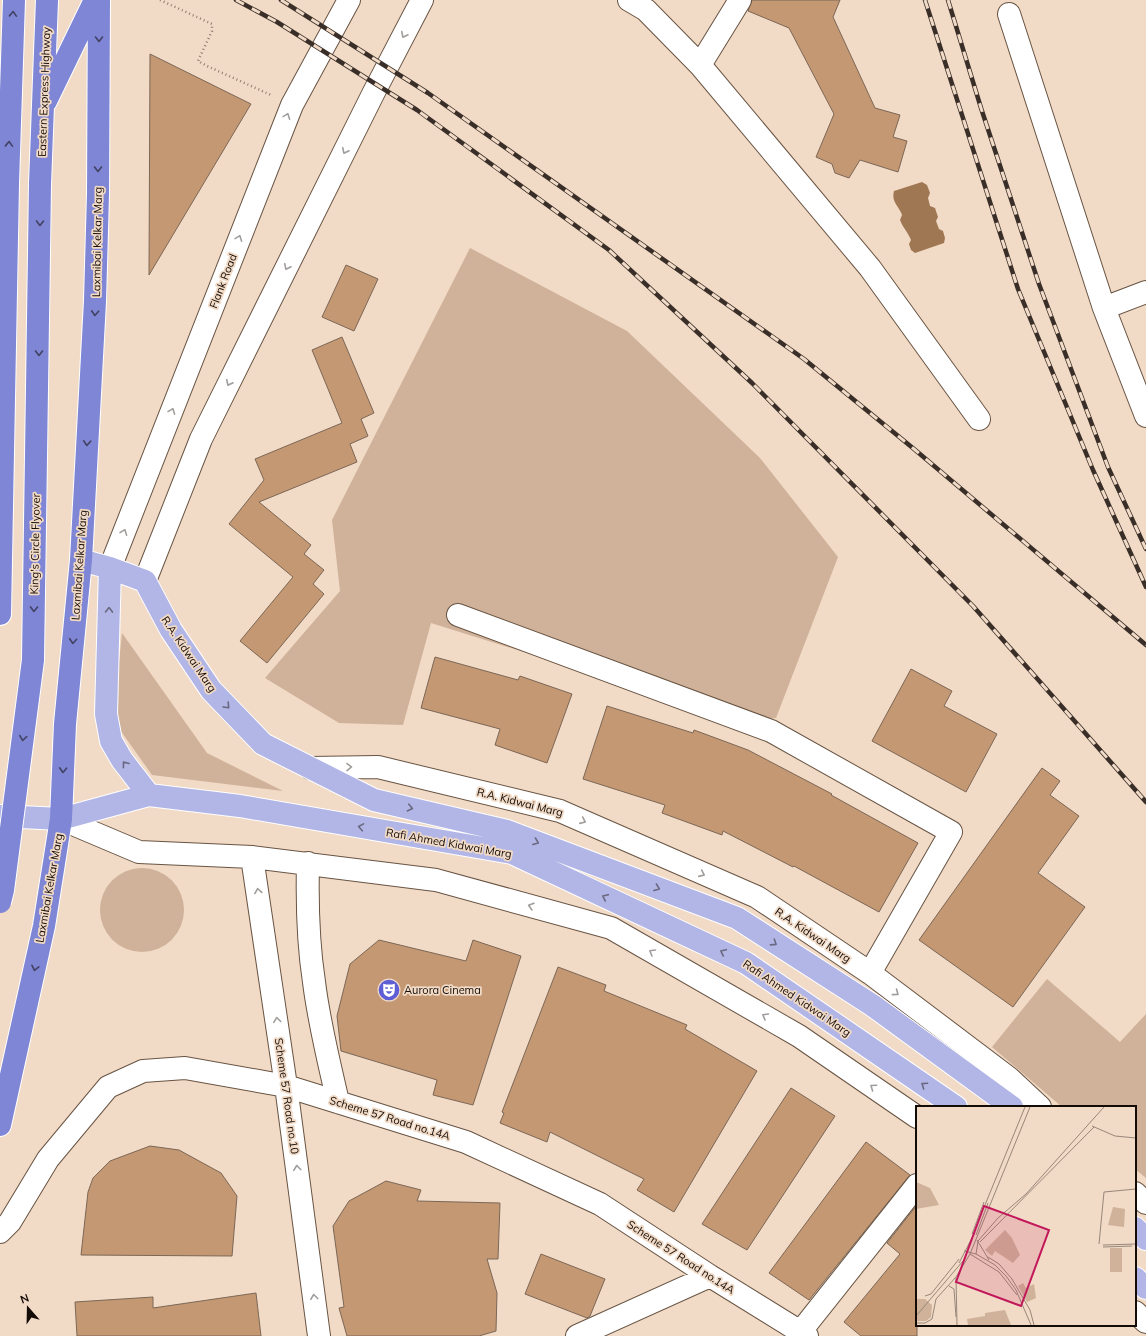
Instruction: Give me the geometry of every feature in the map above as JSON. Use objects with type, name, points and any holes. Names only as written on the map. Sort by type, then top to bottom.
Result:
[{"type":"highway","points":[[0,614],[8,183],[14,0]]},
{"type":"highway","name":"Eastern Express Highway","points":[[40,184],[47,0]]},
{"type":"highway","points":[[43,108],[96,0]]},
{"type":"highway","name":"Laxmibai Kelkar Marg","points":[[0,1124],[44,926],[61,819],[65,724],[80,560],[95,301],[98,194],[99,0]]},
{"type":"highway","points":[[0,69],[10,105]]},
{"type":"highway","name":"King's Circle Flyover","points":[[0,902],[3,890],[33,660],[40,184]]},
{"type":"main road","points":[[80,560],[110,568],[145,581]]},
{"type":"main road","points":[[110,568],[106,714],[112,741],[122,760],[149,795]]},
{"type":"main road","name":"R.A. Kidwai Marg","points":[[145,581],[171,630],[211,690],[263,744],[310,768]]},
{"type":"main road","points":[[310,768],[374,800],[507,831],[737,918],[872,1005],[1011,1106]]},
{"type":"main road","name":"Rafi Ahmed Kidwai Marg","points":[[0,816],[61,819],[149,795],[240,806],[512,853],[746,963],[955,1106]]},
{"type":"main road","points":[[1136,1229],[1146,1239]]},
{"type":"main road","points":[[1136,1279],[1146,1288]]},
{"type":"street","name":"Flank Road","points":[[110,568],[292,105],[349,0]]},
{"type":"street","points":[[145,581],[201,439],[373,94],[422,0]]},
{"type":"street","points":[[629,0],[646,10],[700,65],[870,268],[979,419]]},
{"type":"street","points":[[700,65],[740,0]]},
{"type":"street","points":[[1008,14],[1104,308],[1146,416]]},
{"type":"street","points":[[1104,308],[1146,292]]},
{"type":"street","points":[[458,614],[771,731],[951,832],[870,973]]},
{"type":"street","name":"R.A. Kidwai Marg","points":[[310,768],[378,767],[560,811],[757,897],[870,973],[1009,1078],[1039,1106]]},
{"type":"street","points":[[61,819],[139,852],[252,857],[436,880],[610,928],[799,1036],[916,1116]]},
{"type":"street","name":"Scheme 57 Road no.10","points":[[252,857],[286,1086],[319,1336]]},
{"type":"street","points":[[308,863],[307,904],[313,981],[318,1012],[338,1102]]},
{"type":"street","name":"Scheme 57 Road no.14A","points":[[0,1232],[10,1222],[48,1159],[108,1087],[143,1071],[185,1068],[286,1086],[466,1142],[600,1204],[710,1276],[804,1334]]},
{"type":"street","points":[[804,1334],[916,1186]]},
{"type":"street","points":[[1136,1194],[1146,1203]]},
{"type":"street","points":[[577,1336],[710,1276]]},
{"type":"street","points":[[1136,1313],[1146,1322]]},
{"type":"path","points":[[160,0],[212,24],[212,31],[198,61],[292,105]]},
{"type":"shaded area","points":[[922,182],[927,185],[930,193],[928,198],[930,206],[935,208],[938,217],[936,221],[939,229],[943,231],[945,238],[944,243],[915,253],[911,250],[909,244],[911,240],[900,220],[902,215],[894,201],[893,195],[894,191]]},
{"type":"shaded area","points":[[470,248],[627,331],[760,458],[838,557],[776,718],[742,720],[431,623],[403,725],[339,723],[265,678],[340,591],[332,520]]},
{"type":"shaded area","points":[[122,633],[207,753],[283,791],[152,775],[113,720]]},
{"type":"shaded area","points":[[134,868],[150,868],[166,875],[177,886],[184,902],[184,918],[181,926],[172,940],[166,945],[150,952],[134,952],[118,945],[107,934],[100,918],[100,902],[107,886],[118,875]]},
{"type":"shaded area","points":[[1047,979],[1120,1042],[1146,1014],[1146,1178],[1136,1170],[1136,1106],[1061,1106],[992,1047]]},
{"type":"building","points":[[752,0],[840,0],[833,17],[875,108],[900,115],[893,137],[907,141],[898,172],[860,160],[849,178],[835,173],[832,164],[816,157],[834,114],[789,28],[748,11]]},
{"type":"building","points":[[150,54],[251,104],[149,275]]},
{"type":"building","points":[[346,265],[378,279],[354,331],[322,317]]},
{"type":"building","points":[[342,337],[374,413],[361,419],[368,436],[350,444],[357,462],[259,502],[311,545],[304,554],[324,570],[313,584],[324,594],[267,663],[240,641],[293,577],[229,524],[264,480],[255,459],[342,423],[312,350]]},
{"type":"building","points":[[435,657],[518,680],[520,676],[572,694],[547,763],[495,745],[500,729],[421,708]]},
{"type":"building","points":[[911,669],[952,691],[944,706],[997,734],[966,792],[872,741]]},
{"type":"building","points":[[607,706],[693,733],[694,730],[748,750],[832,794],[831,795],[918,843],[879,912],[794,866],[793,867],[723,831],[722,835],[662,813],[665,805],[583,779]]},
{"type":"building","points":[[1042,768],[1060,781],[1050,795],[1079,816],[1038,873],[1085,907],[1013,1007],[919,940]]},
{"type":"building","points":[[379,940],[466,961],[473,940],[521,956],[473,1105],[433,1095],[437,1080],[341,1051],[337,1016],[350,964]]},
{"type":"building","points":[[558,967],[606,985],[604,991],[687,1025],[685,1029],[757,1071],[674,1212],[637,1190],[644,1179],[550,1132],[547,1142],[500,1123],[504,1113],[502,1112]]},
{"type":"building","points":[[791,1088],[835,1116],[747,1250],[702,1224]]},
{"type":"building","points":[[866,1142],[910,1175],[809,1300],[769,1273]]},
{"type":"building","points":[[150,1146],[179,1150],[221,1173],[237,1196],[232,1256],[81,1255],[88,1192],[93,1178],[110,1161]]},
{"type":"building","points":[[386,1181],[421,1190],[417,1201],[500,1203],[498,1259],[487,1259],[497,1293],[496,1331],[479,1336],[347,1336],[339,1308],[344,1307],[333,1226],[349,1201]]},
{"type":"building","points":[[916,1206],[917,1336],[861,1336],[844,1322],[900,1254],[887,1243]]},
{"type":"building","points":[[541,1254],[605,1279],[590,1316],[587,1318],[525,1294]]},
{"type":"building","points":[[256,1293],[261,1336],[77,1336],[75,1302],[153,1297],[153,1308]]},
{"type":"railway","points":[[236,0],[277,22],[417,110],[609,250],[752,383],[973,606],[1146,802]]},
{"type":"railway","points":[[281,0],[428,93],[804,359],[914,449],[1146,645]]},
{"type":"railway","points":[[925,0],[1018,289],[1093,470],[1146,587]]},
{"type":"railway","points":[[948,0],[981,108],[1039,284],[1108,467],[1146,549]]},
{"type":"place","name":"Aurora Cinema","points":[[389,990]]}]
